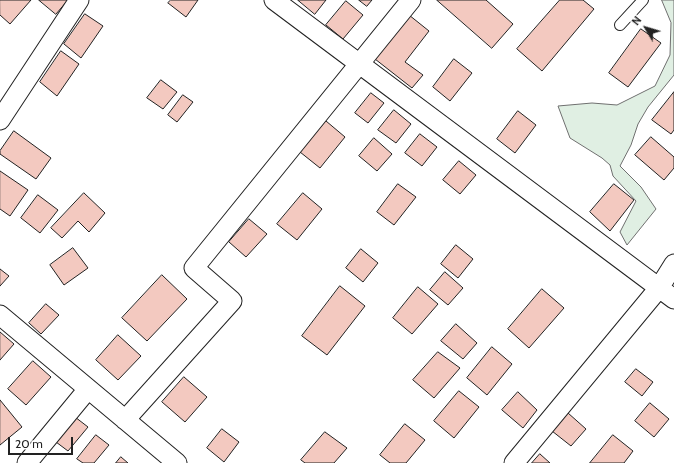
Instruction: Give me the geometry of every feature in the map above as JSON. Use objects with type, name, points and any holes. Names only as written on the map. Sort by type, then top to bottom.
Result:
[{"type":"street","points":[[0,120],[78,0]]},
{"type":"street","points":[[274,0],[667,294]]},
{"type":"street","points":[[125,420],[232,301],[194,268],[411,0]]},
{"type":"street","points":[[514,463],[667,294],[674,264]]},
{"type":"street","points":[[0,316],[177,463]]},
{"type":"street","points":[[27,463],[88,389]]},
{"type":"lane","points":[[620,25],[643,0]]},
{"type":"green space","points":[[662,0],[674,0],[674,75],[648,107],[638,124],[631,145],[620,166],[641,187],[656,209],[627,245],[620,232],[636,201],[613,176],[610,165],[602,158],[570,138],[558,106],[592,103],[617,105],[655,86],[670,55],[671,23]]},
{"type":"building","points":[[0,0],[31,0],[10,24],[0,15]]},
{"type":"building","points":[[39,0],[68,0],[56,14]]},
{"type":"building","points":[[171,0],[198,0],[186,17],[168,3]]},
{"type":"building","points":[[298,0],[326,0],[315,14]]},
{"type":"building","points":[[359,0],[372,0],[367,6]]},
{"type":"building","points":[[437,0],[486,0],[513,24],[492,48]]},
{"type":"building","points":[[560,0],[583,0],[594,9],[542,71],[517,49]]},
{"type":"building","points":[[346,1],[363,15],[343,39],[326,25]]},
{"type":"building","points":[[85,14],[103,26],[81,58],[64,44]]},
{"type":"building","points":[[409,15],[429,31],[405,62],[423,75],[412,88],[375,59]]},
{"type":"building","points":[[641,29],[661,43],[628,87],[609,73]]},
{"type":"building","points":[[61,51],[79,64],[57,96],[40,82]]},
{"type":"building","points":[[454,59],[472,73],[450,101],[433,87]]},
{"type":"building","points":[[161,80],[177,92],[163,109],[147,98]]},
{"type":"building","points":[[674,92],[674,130],[671,134],[652,120]]},
{"type":"building","points":[[371,93],[384,103],[368,123],[355,113]]},
{"type":"building","points":[[183,95],[193,102],[177,122],[168,115]]},
{"type":"building","points":[[394,110],[411,124],[396,143],[378,130]]},
{"type":"building","points":[[518,111],[536,125],[515,153],[497,139]]},
{"type":"building","points":[[326,121],[345,137],[320,168],[300,152]]},
{"type":"building","points":[[14,131],[51,158],[36,179],[0,154],[0,151]]},
{"type":"building","points":[[420,134],[437,147],[422,166],[405,153]]},
{"type":"building","points":[[651,137],[674,157],[674,168],[664,180],[635,155]]},
{"type":"building","points":[[374,138],[392,154],[377,171],[359,156]]},
{"type":"building","points":[[459,161],[476,175],[460,194],[443,180]]},
{"type":"building","points":[[0,171],[28,190],[10,216],[0,209]]},
{"type":"building","points":[[398,184],[416,197],[394,225],[377,212]]},
{"type":"building","points":[[614,184],[634,200],[610,231],[590,212]]},
{"type":"building","points":[[84,193],[105,213],[89,232],[78,221],[62,238],[51,228]]},
{"type":"building","points":[[303,193],[322,209],[297,240],[277,224]]},
{"type":"building","points":[[38,195],[58,210],[40,233],[21,218]]},
{"type":"building","points":[[249,219],[267,234],[246,257],[229,242]]},
{"type":"building","points":[[456,245],[473,259],[458,278],[441,264]]},
{"type":"building","points":[[73,248],[88,268],[64,285],[50,265]]},
{"type":"building","points":[[361,249],[378,263],[363,282],[346,268]]},
{"type":"building","points":[[0,269],[9,276],[0,286]]},
{"type":"building","points":[[445,272],[463,288],[448,305],[430,290]]},
{"type":"building","points":[[162,275],[187,299],[147,341],[122,318]]},
{"type":"building","points":[[340,286],[365,306],[327,355],[302,336]]},
{"type":"building","points":[[418,287],[438,304],[412,334],[393,318]]},
{"type":"building","points":[[542,289],[564,308],[529,348],[508,329]]},
{"type":"building","points":[[46,304],[59,315],[41,334],[29,323]]},
{"type":"building","points":[[456,324],[477,343],[463,359],[441,341]]},
{"type":"building","points":[[0,332],[14,344],[0,360]]},
{"type":"building","points":[[118,335],[141,356],[118,380],[96,360]]},
{"type":"building","points":[[492,347],[512,364],[487,395],[467,378]]},
{"type":"building","points":[[438,352],[460,368],[434,398],[413,380]]},
{"type":"building","points":[[33,361],[51,377],[26,405],[8,389]]},
{"type":"building","points":[[636,369],[653,382],[642,396],[625,382]]},
{"type":"building","points":[[184,377],[207,397],[185,422],[162,402]]},
{"type":"building","points":[[459,391],[479,407],[454,438],[434,421]]},
{"type":"building","points":[[518,392],[537,410],[523,428],[502,410]]},
{"type":"building","points":[[0,400],[22,427],[0,445]]},
{"type":"building","points":[[650,403],[669,419],[654,437],[635,421]]},
{"type":"building","points":[[568,413],[586,429],[571,446],[552,431]]},
{"type":"building","points":[[75,417],[88,427],[68,451],[56,442]]},
{"type":"building","points":[[405,424],[425,440],[406,463],[390,463],[380,455]]},
{"type":"building","points":[[222,429],[239,442],[224,462],[207,448]]},
{"type":"building","points":[[325,432],[347,448],[334,463],[305,463],[301,460]]},
{"type":"building","points":[[96,435],[109,445],[94,463],[83,463],[77,459]]},
{"type":"building","points":[[613,435],[633,451],[624,463],[590,463]]},
{"type":"building","points":[[540,454],[550,463],[532,463]]},
{"type":"building","points":[[121,457],[128,463],[116,463]]}]
